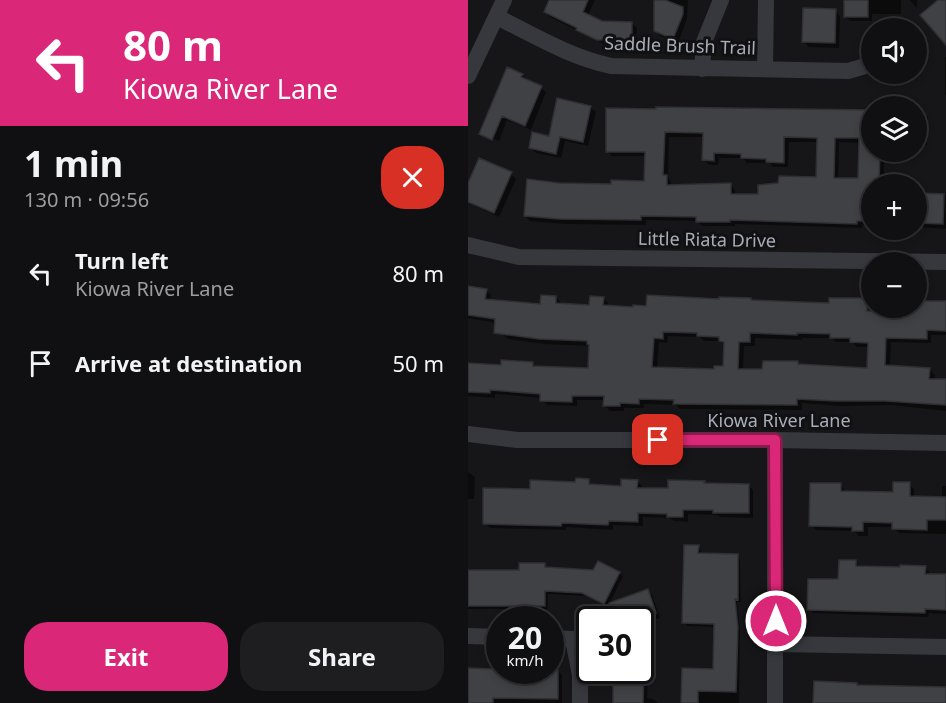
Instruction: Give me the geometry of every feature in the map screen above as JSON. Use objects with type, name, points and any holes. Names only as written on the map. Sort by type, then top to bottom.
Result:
[{"type":"street","points":[[468,76],[504,0]]},
{"type":"street","points":[[702,69],[704,42],[722,0]]},
{"type":"street","points":[[765,69],[766,0]]},
{"type":"street","name":"Saddle Brush Trail","points":[[497,17],[586,61],[611,66],[848,71],[861,67]]},
{"type":"street","name":"Little Riata Drive","points":[[468,245],[519,257],[946,262]]},
{"type":"street","name":"Kiowa River Lane","points":[[468,434],[517,441],[775,440],[946,443]]},
{"type":"street","points":[[775,440],[775,703]]},
{"type":"street","points":[[468,636],[486,637]]},
{"type":"street","points":[[564,639],[573,639],[580,675],[580,703]]},
{"type":"street","points":[[776,644],[946,647]]},
{"type":"building","points":[[549,0],[588,0],[583,12],[602,21],[632,22],[632,40],[597,40],[576,30],[577,28],[544,12]]},
{"type":"building","points":[[654,0],[665,0],[683,7],[683,14],[673,39],[654,31]]},
{"type":"building","points":[[844,0],[868,0],[868,17],[844,17]]},
{"type":"building","points":[[938,0],[946,0],[946,45],[927,23],[927,18],[920,15]]},
{"type":"building","points":[[803,8],[836,9],[835,43],[802,42]]},
{"type":"building","points":[[507,67],[523,74],[521,77],[542,86],[525,126],[502,116],[492,140],[479,134]]},
{"type":"building","points":[[557,98],[591,106],[583,142],[560,137],[556,154],[529,148],[532,132],[549,136]]},
{"type":"building","points":[[606,108],[861,110],[861,162],[880,162],[879,174],[861,174],[861,221],[857,221],[857,224],[730,220],[730,222],[696,222],[696,217],[641,216],[641,220],[559,219],[524,216],[527,179],[559,183],[611,184],[611,180],[644,181],[645,152],[606,152]],"holes":[[[665,132],[703,133],[702,160],[714,161],[714,153],[741,154],[741,158],[766,159],[766,162],[784,163],[784,137],[817,138],[816,177],[779,176],[778,183],[758,185],[758,194],[731,194],[731,183],[667,185],[667,175],[663,175]],[[835,138],[859,138],[858,178],[834,178]]]},
{"type":"building","points":[[479,158],[512,172],[494,213],[468,202],[468,183]]},
{"type":"building","points":[[927,193],[944,194],[943,224],[927,223]]},
{"type":"building","points":[[468,286],[487,289],[485,299],[540,304],[541,295],[556,296],[556,303],[589,305],[590,296],[604,297],[603,305],[633,307],[633,305],[646,306],[647,295],[829,303],[829,298],[861,298],[861,318],[927,318],[927,301],[946,301],[946,331],[927,330],[927,339],[886,338],[885,365],[930,368],[929,379],[946,379],[946,405],[797,399],[797,405],[673,404],[674,400],[639,399],[639,404],[620,403],[620,406],[603,406],[604,396],[572,396],[572,402],[540,401],[540,394],[490,390],[490,393],[468,392],[468,363],[501,365],[501,360],[533,362],[533,366],[588,368],[589,345],[587,341],[539,339],[494,333],[495,319],[468,315]],"holes":[[[663,332],[697,333],[697,336],[719,337],[719,341],[724,342],[723,366],[714,366],[714,369],[652,367],[654,338],[663,339]],[[750,333],[797,335],[797,333],[830,334],[830,338],[850,338],[850,342],[868,343],[867,368],[798,364],[798,361],[763,361],[762,369],[738,369],[739,342],[750,342]]]},
{"type":"building","points":[[576,478],[589,479],[589,484],[621,486],[621,479],[638,480],[637,488],[668,488],[668,480],[749,484],[749,513],[683,510],[683,517],[667,517],[667,514],[638,513],[638,522],[609,521],[608,525],[483,524],[483,488],[530,489],[530,480],[575,482]]},
{"type":"building","points":[[893,482],[910,482],[910,496],[946,497],[946,520],[927,520],[927,530],[892,529],[892,523],[863,522],[863,531],[852,531],[852,527],[809,526],[810,483],[841,483],[841,491],[893,492]]},
{"type":"building","points":[[684,545],[699,545],[698,553],[738,554],[738,600],[735,599],[738,627],[736,692],[698,691],[698,703],[681,703],[682,668],[713,669],[714,624],[682,623]]},
{"type":"building","points":[[839,560],[856,560],[856,566],[926,566],[925,574],[946,574],[946,610],[925,609],[925,613],[807,610],[808,579],[838,579]]},
{"type":"building","points":[[598,561],[620,572],[604,604],[582,593],[545,591],[545,606],[468,606],[468,570],[519,570],[519,563],[545,563],[545,567],[593,570]]},
{"type":"building","points":[[648,589],[654,606],[610,606],[609,603]]},
{"type":"building","points":[[468,668],[486,669],[486,684],[558,684],[558,699],[493,698],[493,703],[468,703]]},
{"type":"building","points":[[814,681],[857,683],[857,685],[946,687],[946,703],[813,703]]},
{"type":"building","points":[[613,684],[644,684],[643,703],[613,703]]},
{"type":"route","points":[[658,440],[775,440],[776,621]]}]
